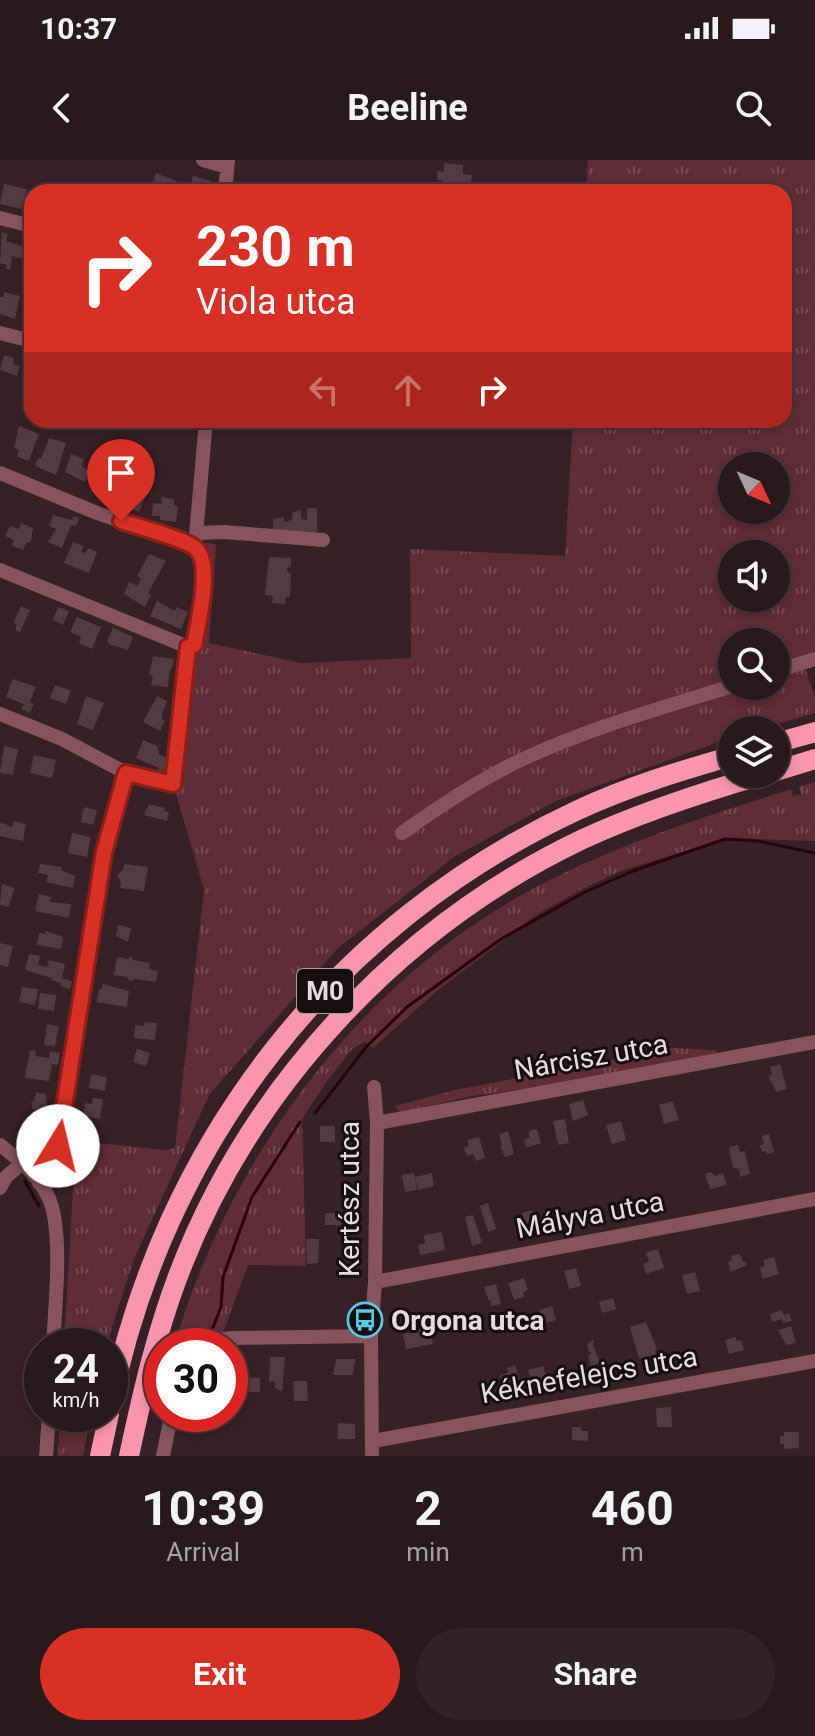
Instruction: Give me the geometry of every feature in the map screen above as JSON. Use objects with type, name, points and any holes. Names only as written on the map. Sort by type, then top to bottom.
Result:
[{"type":"highway","points":[[790,739],[815,732]]},
{"type":"highway","points":[[790,767],[815,759]]},
{"type":"highway","name":"M0","points":[[128,1338],[137,1303],[187,1183],[214,1136],[265,1061],[327,988],[415,908],[503,850],[603,800],[718,760]]},
{"type":"highway","name":"M0","points":[[129,1456],[143,1389],[168,1306],[199,1227],[234,1160],[265,1112],[302,1062],[347,1010],[414,947],[520,873],[614,826],[719,788]]},
{"type":"highway","name":"M0","points":[[100,1456],[105,1432]]},
{"type":"street","points":[[203,160],[228,163],[226,184]]},
{"type":"street","points":[[0,218],[24,224]]},
{"type":"street","points":[[0,333],[24,339]]},
{"type":"street","points":[[0,570],[188,647],[194,645],[202,600],[203,558],[196,540],[205,428]]},
{"type":"street","points":[[0,473],[97,513],[196,540],[224,532],[323,540]]},
{"type":"street","points":[[0,714],[62,739],[126,773],[173,784],[188,647]]},
{"type":"street","points":[[790,667],[815,659]]},
{"type":"street","points":[[402,833],[495,773],[547,748],[718,691]]},
{"type":"street","points":[[39,1183],[52,1167],[58,1146],[104,852],[126,773]]},
{"type":"street","name":"Nárcisz utca","points":[[377,1123],[815,1042]]},
{"type":"street","name":"Kertész utca","points":[[372,1449],[371,1336],[375,1282],[377,1123],[374,1087]]},
{"type":"street","points":[[0,1145],[22,1163],[39,1183],[52,1206],[56,1237],[53,1328]]},
{"type":"street","points":[[0,1188],[6,1177],[22,1163]]},
{"type":"street","name":"Mályva utca","points":[[375,1282],[815,1199]]},
{"type":"street","points":[[248,1338],[371,1336]]},
{"type":"street","name":"Kéknefelejcs utca","points":[[372,1449],[815,1361]]},
{"type":"street","points":[[46,1456],[48,1432]]},
{"type":"street","points":[[163,1456],[168,1432]]},
{"type":"green space","points":[[588,160],[815,160],[815,663],[805,667],[815,698],[815,713],[790,720],[790,716],[718,716],[718,742],[556,801],[454,857],[337,949],[209,1095],[134,1259],[112,1328],[65,1328],[78,1141],[164,1150],[175,1148],[204,890],[173,784],[202,600],[195,547],[216,544],[209,643],[301,663],[411,658],[410,549],[565,556],[573,428],[792,428],[792,184],[586,184]]},
{"type":"green space","points":[[815,782],[815,841],[726,838],[621,871],[536,915],[437,991],[373,1048],[365,1042],[353,1048],[302,1119],[306,1266],[248,1265],[225,1328],[180,1328],[198,1276],[229,1207],[267,1142],[310,1080],[359,1023],[413,971],[472,926],[567,872],[629,844],[726,810],[791,789],[793,796],[801,794],[799,787]]},
{"type":"green space","points":[[673,1048],[716,1050],[718,1055],[472,1096],[408,1111],[398,1111],[395,1106],[455,1090]]},
{"type":"green space","points":[[59,1432],[88,1432],[83,1456],[58,1456]]},
{"type":"building","points":[[444,163],[463,165],[463,174],[472,175],[471,184],[443,184],[443,181],[437,180],[437,171],[444,172]]},
{"type":"building","points":[[156,173],[181,183],[181,184],[153,184]]},
{"type":"building","points":[[193,176],[210,181],[209,184],[191,184]]},
{"type":"building","points":[[4,184],[24,188],[22,209],[0,204]]},
{"type":"building","points":[[2,232],[8,234],[6,241],[24,247],[24,259],[12,256],[10,270],[0,263]]},
{"type":"building","points":[[4,292],[20,296],[15,319],[0,314],[0,297]]},
{"type":"building","points":[[4,355],[14,358],[13,364],[20,366],[17,376],[0,370]]},
{"type":"building","points":[[19,426],[39,434],[29,461],[17,457],[19,450],[14,448]]},
{"type":"building","points":[[49,438],[66,443],[56,475],[35,466]]},
{"type":"building","points":[[71,454],[84,459],[82,466],[89,471],[85,482],[65,472]]},
{"type":"building","points":[[103,464],[118,470],[111,489],[93,482]]},
{"type":"building","points":[[132,479],[150,486],[139,512],[121,505]]},
{"type":"building","points":[[161,497],[174,499],[174,505],[178,506],[176,522],[152,516],[153,503],[162,504]]},
{"type":"building","points":[[307,508],[317,508],[317,535],[273,532],[273,519],[284,517],[284,522],[292,520],[292,513],[301,510],[301,519],[307,520]]},
{"type":"building","points":[[53,515],[72,520],[74,516],[79,518],[76,526],[71,525],[62,548],[48,542],[56,529],[49,526]]},
{"type":"building","points":[[21,523],[33,528],[31,541],[26,543],[23,550],[12,546],[14,540],[5,536],[10,526],[19,529]]},
{"type":"building","points":[[73,542],[84,546],[81,552],[85,553],[88,548],[97,552],[89,573],[64,563]]},
{"type":"building","points":[[149,554],[166,561],[148,593],[151,594],[145,607],[124,594],[129,582],[138,586],[141,578],[137,576]]},
{"type":"building","points":[[269,557],[291,558],[291,567],[287,568],[288,573],[291,572],[290,597],[286,597],[285,604],[272,603],[273,596],[265,595]]},
{"type":"building","points":[[157,601],[175,611],[176,607],[188,612],[181,629],[150,616]]},
{"type":"building","points":[[21,606],[30,610],[20,632],[15,630],[17,624],[13,623]]},
{"type":"building","points":[[58,607],[69,611],[63,625],[53,620]]},
{"type":"building","points":[[77,617],[101,627],[92,649],[79,643],[81,637],[70,632]]},
{"type":"building","points":[[113,628],[133,637],[128,650],[109,644],[107,641]]},
{"type":"building","points":[[153,656],[174,659],[168,687],[151,685],[153,676],[149,675]]},
{"type":"building","points":[[13,679],[36,687],[30,702],[34,704],[30,713],[21,709],[24,704],[6,697]]},
{"type":"building","points":[[55,685],[71,691],[66,704],[50,698]]},
{"type":"building","points":[[86,696],[104,703],[93,730],[77,724]]},
{"type":"building","points":[[157,696],[167,701],[162,714],[165,721],[160,731],[143,722]]},
{"type":"building","points":[[143,740],[157,746],[159,754],[169,759],[167,769],[160,773],[159,768],[136,758]]},
{"type":"building","points":[[4,746],[18,749],[13,775],[0,773]]},
{"type":"building","points":[[34,755],[56,760],[52,778],[30,773]]},
{"type":"building","points":[[149,804],[165,808],[164,811],[169,812],[167,821],[144,815]]},
{"type":"building","points":[[84,807],[97,810],[93,825],[81,822]]},
{"type":"building","points":[[14,821],[26,824],[23,841],[0,836],[0,822],[12,827]]},
{"type":"building","points":[[72,833],[91,837],[87,857],[68,853]]},
{"type":"building","points":[[40,864],[62,867],[61,870],[75,876],[73,888],[46,882],[48,875],[38,873]]},
{"type":"building","points":[[124,864],[148,867],[144,891],[120,888],[117,875]]},
{"type":"building","points":[[2,884],[14,888],[9,907],[0,905]]},
{"type":"building","points":[[39,894],[51,897],[50,902],[71,904],[69,918],[35,911]]},
{"type":"building","points":[[118,925],[131,928],[128,942],[116,936]]},
{"type":"building","points":[[46,931],[63,937],[61,949],[37,945],[39,933],[45,934]]},
{"type":"building","points":[[0,943],[13,946],[8,967],[0,965]]},
{"type":"building","points":[[29,954],[40,956],[38,965],[47,967],[49,960],[65,964],[62,978],[72,981],[70,989],[60,986],[61,983],[52,978],[25,970]]},
{"type":"building","points":[[131,956],[133,960],[150,963],[149,969],[158,971],[156,982],[130,981],[127,977],[114,975],[117,957],[128,959]]},
{"type":"building","points":[[103,984],[129,991],[127,1007],[97,1002]]},
{"type":"building","points":[[22,987],[38,989],[35,1005],[19,1002]]},
{"type":"building","points":[[40,993],[56,995],[54,1011],[38,1009]]},
{"type":"building","points":[[145,1022],[157,1023],[155,1040],[134,1038],[135,1025],[144,1026]]},
{"type":"building","points":[[47,1024],[59,1026],[55,1046],[44,1045]]},
{"type":"building","points":[[137,1049],[150,1053],[146,1066],[133,1062]]},
{"type":"building","points":[[30,1050],[36,1051],[35,1056],[49,1058],[50,1051],[60,1053],[58,1065],[52,1064],[49,1081],[25,1078]]},
{"type":"building","points":[[780,1064],[787,1089],[776,1092],[769,1077],[772,1074],[770,1067]]},
{"type":"building","points":[[91,1074],[107,1077],[105,1091],[89,1088]]},
{"type":"building","points":[[36,1092],[46,1094],[46,1111],[33,1109],[31,1101],[34,1102]]},
{"type":"building","points":[[93,1098],[103,1099],[100,1119],[83,1116],[85,1103],[92,1104]]},
{"type":"building","points":[[583,1100],[588,1115],[573,1121],[569,1104]]},
{"type":"building","points":[[673,1101],[679,1120],[664,1124],[659,1105]]},
{"type":"building","points":[[565,1119],[569,1143],[558,1145],[553,1121]]},
{"type":"building","points":[[621,1121],[626,1140],[612,1144],[606,1125]]},
{"type":"building","points":[[320,1126],[335,1126],[335,1142],[320,1142]]},
{"type":"building","points":[[537,1129],[541,1143],[526,1148],[524,1140],[529,1138],[529,1131]]},
{"type":"building","points":[[508,1131],[514,1154],[505,1157],[499,1134]]},
{"type":"building","points":[[769,1134],[774,1152],[767,1154],[766,1151],[762,1152],[760,1145],[764,1144],[762,1136]]},
{"type":"building","points":[[479,1137],[485,1158],[476,1161],[474,1154],[467,1156],[464,1148],[469,1146],[467,1140]]},
{"type":"building","points":[[738,1145],[740,1152],[745,1151],[750,1174],[740,1177],[739,1169],[733,1168],[729,1147]]},
{"type":"building","points":[[711,1172],[715,1176],[723,1173],[727,1185],[710,1189],[705,1174]]},
{"type":"building","points":[[414,1173],[417,1190],[405,1192],[402,1175]]},
{"type":"building","points":[[432,1173],[434,1186],[418,1190],[415,1177]]},
{"type":"building","points":[[488,1203],[496,1229],[488,1232],[480,1206]]},
{"type":"building","points":[[532,1210],[536,1226],[528,1229],[530,1237],[525,1238],[522,1213]]},
{"type":"building","points":[[325,1213],[347,1213],[346,1219],[341,1219],[341,1225],[325,1225]]},
{"type":"building","points":[[473,1215],[482,1243],[472,1246],[465,1217]]},
{"type":"building","points":[[442,1232],[445,1250],[420,1255],[418,1245],[425,1243],[424,1235]]},
{"type":"building","points":[[306,1239],[319,1239],[318,1263],[307,1264]]},
{"type":"building","points":[[658,1249],[664,1268],[646,1274],[643,1264],[649,1262],[646,1253]]},
{"type":"building","points":[[740,1254],[747,1265],[731,1272],[728,1262],[732,1261],[731,1256]]},
{"type":"building","points":[[774,1257],[779,1274],[763,1279],[760,1268],[765,1266],[763,1260]]},
{"type":"building","points":[[576,1268],[581,1286],[569,1289],[564,1271]]},
{"type":"building","points":[[695,1272],[700,1291],[687,1294],[682,1275]]},
{"type":"building","points":[[524,1278],[528,1290],[523,1292],[524,1297],[514,1300],[508,1283]]},
{"type":"building","points":[[496,1284],[501,1304],[491,1306],[484,1287]]},
{"type":"building","points":[[613,1298],[616,1309],[602,1313],[599,1302]]},
{"type":"building","points":[[552,1306],[556,1320],[543,1324],[539,1310]]},
{"type":"building","points":[[782,1310],[784,1315],[789,1313],[792,1321],[783,1323],[782,1319],[772,1322],[770,1314]]},
{"type":"building","points":[[646,1322],[657,1349],[656,1354],[639,1359],[630,1327]]},
{"type":"building","points":[[791,1326],[796,1343],[786,1345],[778,1330]]},
{"type":"building","points":[[430,1327],[433,1344],[406,1349],[403,1334]]},
{"type":"building","points":[[736,1337],[737,1341],[741,1340],[744,1350],[729,1354],[725,1340]]},
{"type":"building","points":[[594,1339],[600,1363],[591,1366],[588,1355],[592,1353],[587,1344]]},
{"type":"building","points":[[270,1357],[285,1357],[282,1391],[275,1388],[275,1382],[269,1382]]},
{"type":"building","points":[[336,1359],[355,1359],[353,1375],[333,1375]]},
{"type":"building","points":[[515,1365],[520,1380],[503,1387],[500,1375],[508,1373],[507,1368]]},
{"type":"building","points":[[543,1366],[547,1378],[532,1383],[528,1370]]},
{"type":"building","points":[[248,1378],[260,1378],[260,1392],[248,1392]]},
{"type":"building","points":[[293,1381],[307,1381],[308,1401],[294,1401]]},
{"type":"building","points":[[671,1407],[672,1427],[657,1427],[656,1408]]},
{"type":"building","points":[[338,1423],[355,1424],[355,1439],[338,1439]]},
{"type":"building","points":[[572,1427],[588,1431],[588,1441],[572,1440]]},
{"type":"building","points":[[784,1432],[799,1432],[799,1448],[784,1449],[780,1436],[784,1436]]},
{"type":"waterway","points":[[315,1113],[367,1046],[407,1007],[501,939],[585,892],[633,871],[725,839],[758,841],[815,853]]},
{"type":"waterway","points":[[213,1328],[221,1307],[223,1277],[252,1197],[300,1122]]},
{"type":"waterway","points":[[25,1181],[39,1206]]},
{"type":"place","name":"Orgona utca","points":[[365,1320]]},
{"type":"route","points":[[58,1146],[104,852],[126,773],[173,784],[188,647],[194,645],[202,600],[203,558],[195,547],[121,521]]}]
